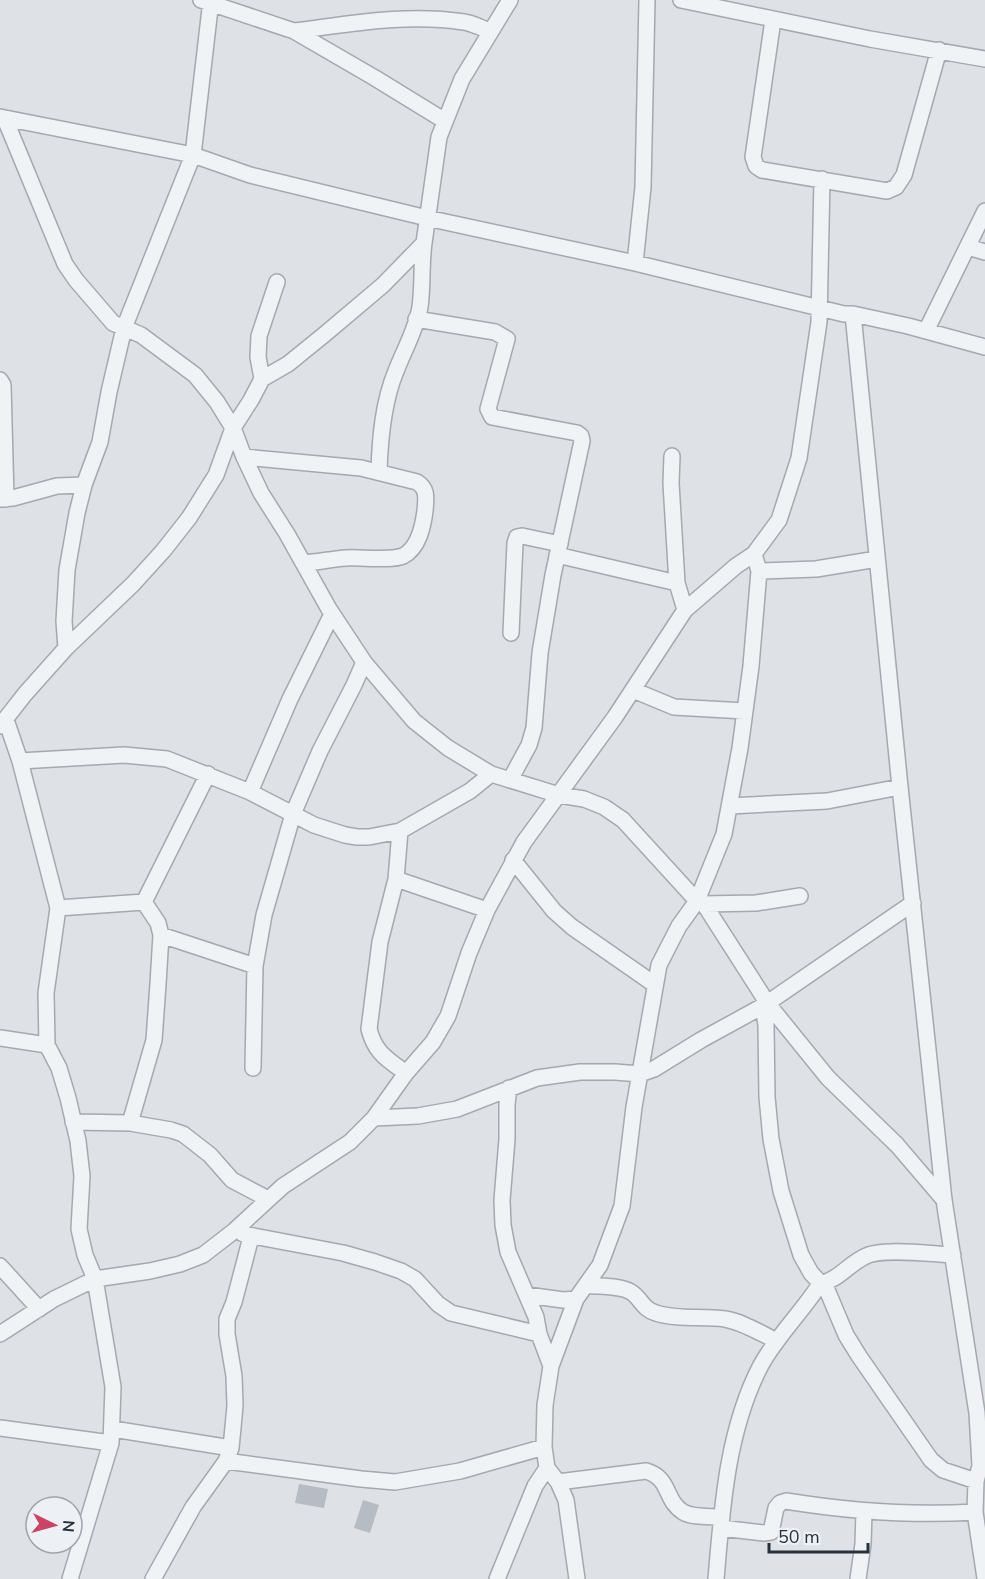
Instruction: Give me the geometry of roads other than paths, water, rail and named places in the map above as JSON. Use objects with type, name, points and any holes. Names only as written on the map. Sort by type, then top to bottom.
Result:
[{"type":"street","points":[[379,471],[383,417],[395,372],[408,345],[420,306],[424,243],[439,137],[462,79],[510,0]]},
{"type":"street","points":[[635,263],[643,187],[647,0]]},
{"type":"street","points":[[681,0],[773,20],[985,59]]},
{"type":"street","points":[[66,648],[64,621],[70,547],[84,485],[100,442],[124,328],[193,155],[207,1],[294,32],[445,121]]},
{"type":"street","points":[[294,32],[367,21],[415,18],[465,22],[490,31]]},
{"type":"street","points":[[773,20],[753,158],[756,166],[762,170],[887,191],[896,187],[904,176],[939,50]]},
{"type":"street","points":[[2,118],[193,155],[250,175],[427,218],[635,263],[818,308],[926,331],[985,348]]},
{"type":"street","points":[[2,118],[65,264],[113,323],[141,336],[195,375],[217,402],[233,428],[261,493],[332,614],[364,662],[414,721],[429,735],[491,774],[604,807],[622,820],[700,902],[766,1005],[828,1078],[897,1145],[944,1200]]},
{"type":"street","points":[[0,1334],[39,1309],[95,1279],[150,1271],[180,1264],[203,1255],[234,1231],[283,1186],[350,1142],[374,1118],[406,1073],[433,1042],[448,1016],[469,952],[487,910],[513,860],[633,690],[685,610],[736,566],[754,554],[779,520],[799,458],[819,322],[822,179]]},
{"type":"street","points":[[926,331],[985,211]]},
{"type":"street","points":[[70,1579],[112,1436],[111,1370],[95,1279],[85,1255],[79,1229],[82,1188],[81,1159],[68,1098],[47,1045],[46,993],[58,908],[20,761],[3,723],[25,693],[66,648],[133,584],[189,518],[216,475],[233,428],[262,379],[288,364],[325,334],[383,285],[424,243]]},
{"type":"street","points":[[968,247],[985,252]]},
{"type":"street","points":[[262,379],[258,357],[259,336],[277,282]]},
{"type":"street","points":[[853,315],[944,1200],[977,1413],[980,1466],[976,1481],[975,1512],[985,1578]]},
{"type":"street","points":[[416,319],[495,332],[507,339],[488,409],[489,414],[492,417],[577,433],[581,436],[582,441],[540,653],[534,728],[529,745],[510,780]]},
{"type":"street","points":[[0,380],[3,385],[4,404],[3,499],[57,486],[84,485]]},
{"type":"street","points":[[672,456],[671,483],[677,583],[685,610]]},
{"type":"street","points":[[244,457],[379,471],[424,486],[427,494],[419,537],[412,548],[402,556],[344,558],[304,563]]},
{"type":"street","points":[[511,633],[514,543],[517,537],[522,536],[677,583]]},
{"type":"street","points":[[577,1579],[566,1500],[558,1482],[547,1468],[544,1447],[545,1405],[551,1366],[576,1299],[600,1265],[622,1206],[634,1107],[659,964],[679,926],[700,902],[724,834],[751,666],[759,571],[754,554]]},
{"type":"street","points":[[759,571],[816,569],[877,559]]},
{"type":"street","points":[[250,792],[290,699],[332,614]]},
{"type":"street","points":[[253,1068],[255,966],[264,915],[294,814],[320,751],[364,662]]},
{"type":"street","points":[[633,690],[674,707],[745,711]]},
{"type":"street","points":[[20,761],[139,755],[167,759],[250,792],[314,825],[345,835],[369,837],[400,831],[471,791],[491,774]]},
{"type":"street","points":[[144,902],[208,774]]},
{"type":"street","points":[[730,806],[827,801],[900,788]]},
{"type":"street","points":[[400,831],[396,879],[380,942],[369,1029],[379,1053],[406,1073]]},
{"type":"street","points":[[513,860],[554,911],[572,927],[654,984]]},
{"type":"street","points":[[396,879],[487,910]]},
{"type":"street","points":[[700,902],[756,903],[800,896]]},
{"type":"street","points":[[58,908],[144,902]]},
{"type":"street","points":[[130,1123],[154,1040],[161,935],[158,924],[144,902]]},
{"type":"street","points":[[374,1118],[440,1113],[457,1109],[537,1078],[580,1072],[640,1074],[654,1069],[701,1040],[766,1005],[913,903]]},
{"type":"street","points":[[161,935],[255,966]]},
{"type":"street","points":[[766,1005],[767,1097],[771,1139],[781,1191],[801,1255],[810,1273],[832,1298],[846,1335],[859,1356],[931,1460],[943,1470],[976,1481]]},
{"type":"street","points":[[0,1038],[47,1045]]},
{"type":"street","points":[[509,1088],[502,1190],[503,1225],[508,1252],[536,1317],[539,1334],[551,1366]]},
{"type":"street","points":[[73,1122],[130,1123],[183,1134],[210,1155],[232,1180],[268,1198]]},
{"type":"street","points":[[234,1231],[250,1237],[343,1253],[375,1262],[415,1279],[438,1304],[451,1313],[539,1334]]},
{"type":"street","points":[[153,1579],[174,1540],[228,1454],[235,1406],[234,1376],[226,1334],[227,1319],[234,1302],[250,1237]]},
{"type":"street","points":[[716,1579],[731,1458],[741,1417],[760,1367],[777,1341],[803,1310],[820,1284],[830,1281],[865,1256],[874,1253],[953,1255]]},
{"type":"street","points":[[0,1266],[39,1309]]},
{"type":"street","points":[[586,1285],[622,1289],[633,1293],[644,1307],[654,1313],[679,1318],[725,1319],[742,1324],[777,1341]]},
{"type":"street","points":[[527,1295],[563,1300],[576,1299]]},
{"type":"street","points":[[0,1428],[112,1436],[228,1454],[361,1479],[394,1482],[460,1471],[544,1447]]},
{"type":"street","points":[[497,1579],[535,1486],[547,1468]]},
{"type":"street","points":[[558,1482],[646,1471],[657,1474],[662,1479],[671,1497],[683,1512],[771,1532],[776,1508],[780,1503],[786,1501],[864,1512],[941,1514],[975,1512]]},
{"type":"street","points":[[858,1579],[863,1544],[864,1512]]}]
